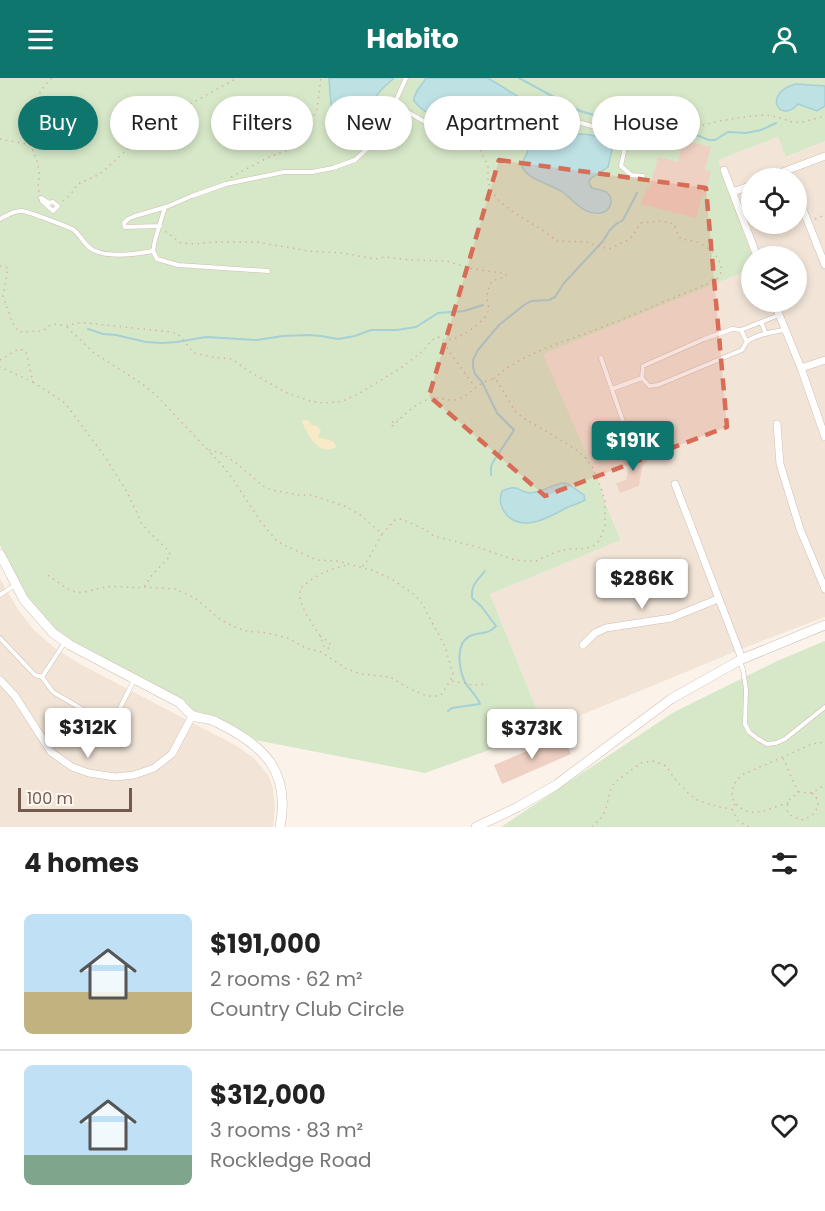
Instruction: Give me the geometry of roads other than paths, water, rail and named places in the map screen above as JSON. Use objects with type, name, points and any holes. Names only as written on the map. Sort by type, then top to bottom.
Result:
[{"type":"street","points":[[793,168],[825,156]]},
{"type":"street","points":[[724,170],[753,246]]},
{"type":"street","points":[[733,192],[741,189]]},
{"type":"street","points":[[807,219],[825,265]]},
{"type":"street","points":[[778,312],[801,368],[825,437]]},
{"type":"street","points":[[801,368],[825,360]]},
{"type":"street","points":[[777,424],[783,475],[800,529],[825,589]]},
{"type":"street","points":[[675,484],[741,660]]},
{"type":"street","points":[[0,554],[24,600],[53,633],[180,703],[192,716],[214,721],[253,743],[270,761],[280,781],[283,796],[280,827]]},
{"type":"street","points":[[583,645],[595,633],[606,628],[671,618],[718,599]]},
{"type":"street","points":[[476,827],[518,807],[556,785],[671,699],[741,660],[825,625]]},
{"type":"street","points":[[0,681],[15,696],[51,753],[72,767],[89,773],[115,777],[134,776],[154,768],[172,754],[192,716]]},
{"type":"lane","points":[[398,96],[406,78]]},
{"type":"lane","points":[[412,115],[432,126],[447,130],[536,120],[574,121],[599,128],[623,139],[624,152],[621,166],[631,175],[643,176]]},
{"type":"lane","points":[[160,226],[131,227],[125,226],[124,223],[135,216],[226,184],[284,172],[312,172],[333,168],[355,160],[366,150]]},
{"type":"lane","points":[[41,199],[53,211],[58,206]]},
{"type":"lane","points":[[165,207],[153,251],[157,259],[178,265],[268,272]]},
{"type":"lane","points":[[0,219],[21,211],[73,230],[90,249],[95,251],[117,255],[153,251]]},
{"type":"lane","points":[[779,315],[741,330],[732,329],[722,332],[643,366],[642,378],[649,386],[658,385],[742,350],[747,342],[784,330]]},
{"type":"lane","points":[[761,322],[766,334]]},
{"type":"lane","points":[[741,330],[747,342]]},
{"type":"lane","points":[[601,358],[627,430]]},
{"type":"lane","points":[[612,389],[642,378]]},
{"type":"lane","points":[[0,595],[16,585]]},
{"type":"lane","points":[[0,638],[34,675],[42,677],[53,692],[105,721],[116,716],[134,679]]},
{"type":"lane","points":[[42,677],[65,641]]},
{"type":"lane","points":[[741,660],[746,689],[746,724],[749,732],[758,739],[767,744],[785,739],[825,707]]},
{"type":"water","points":[[329,78],[394,78],[376,96],[330,96]]},
{"type":"water","points":[[426,78],[488,78],[517,96],[424,96],[424,110],[414,101],[416,92]]},
{"type":"water","points":[[796,84],[825,86],[825,106],[817,111],[798,104],[791,110],[780,109],[777,105],[779,94],[785,88]]},
{"type":"water","points":[[580,134],[592,136],[592,150],[612,150],[608,167],[590,179],[589,183],[592,188],[609,195],[611,204],[607,210],[601,213],[589,212],[561,191],[528,174],[522,162],[528,151],[580,150]]},
{"type":"water","points":[[564,483],[584,495],[585,500],[529,523],[513,520],[501,506],[502,491],[515,488],[534,493]]},
{"type":"waterway","points":[[519,78],[580,111],[633,126],[677,130],[709,140],[715,140],[728,132],[746,133],[761,130],[776,123]]},
{"type":"waterway","points":[[491,475],[493,462],[514,430],[497,413],[482,382],[475,374],[473,360],[478,350],[499,325],[524,305],[531,301],[549,300],[555,297],[564,283],[603,241],[609,231],[623,220],[637,193]]},
{"type":"waterway","points":[[88,329],[103,334],[162,343],[206,337],[257,340],[309,335],[338,339],[371,330],[416,327],[438,313],[464,311],[483,305]]},
{"type":"waterway","points":[[448,711],[452,708],[480,704],[464,680],[460,650],[465,639],[490,631],[496,626],[472,598],[474,586],[485,571]]}]
